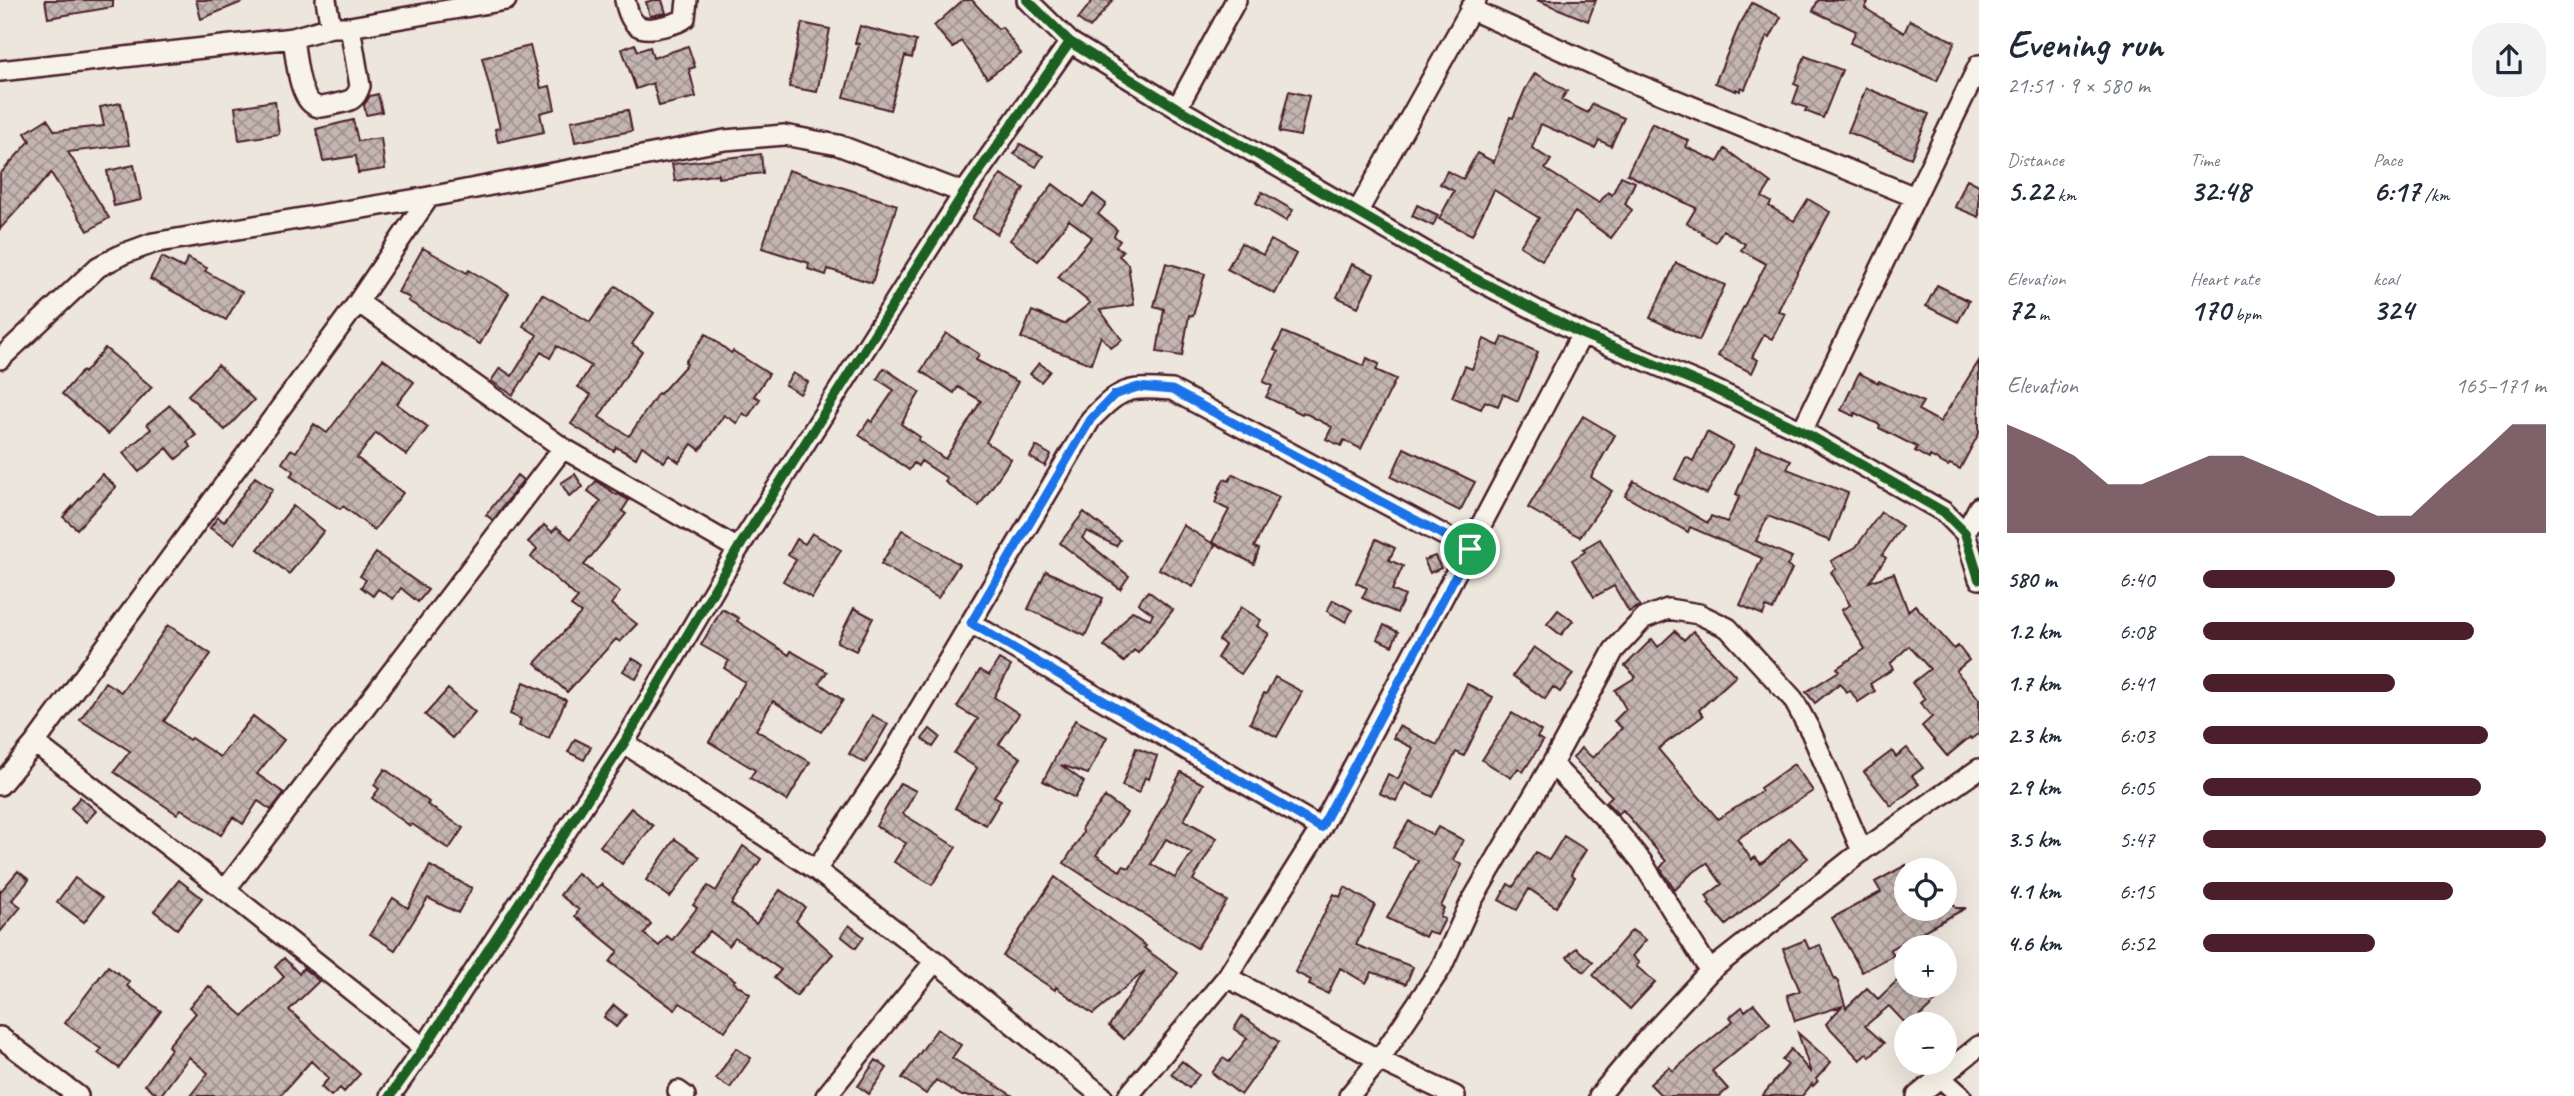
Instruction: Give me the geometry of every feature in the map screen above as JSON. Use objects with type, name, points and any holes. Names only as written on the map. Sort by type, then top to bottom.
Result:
[{"type":"street","points":[[293,37],[304,96],[310,104],[320,107],[352,101],[360,86],[341,27],[326,0]]},
{"type":"street","points":[[0,71],[293,37],[506,0]]},
{"type":"street","points":[[625,0],[628,15],[636,26],[650,30],[680,22],[685,18],[687,0]]},
{"type":"street","points":[[1027,0],[1070,42],[1177,108],[1444,263],[1582,334],[1709,387],[1802,431],[1944,512],[1965,533],[1979,579]]},
{"type":"street","points":[[1177,108],[1236,0]]},
{"type":"street","points":[[1358,211],[1473,5],[1639,85],[1915,197]]},
{"type":"street","points":[[390,1096],[624,743],[738,549],[964,193],[1070,42]]},
{"type":"street","points":[[1802,431],[1979,65]]},
{"type":"street","points":[[2,354],[98,267],[153,243],[429,197],[725,140],[784,135],[838,145],[964,193]]},
{"type":"street","points":[[0,785],[35,743],[358,302],[429,197]]},
{"type":"street","points":[[358,302],[563,448],[738,549]]},
{"type":"street","points":[[1128,1096],[1227,977],[1321,828],[1582,334]]},
{"type":"street","points":[[816,870],[890,759],[1091,419],[1114,395],[1138,387],[1172,390],[1470,549]]},
{"type":"street","points":[[225,890],[563,448]]},
{"type":"street","points":[[1965,533],[1979,507]]},
{"type":"street","points":[[1349,1096],[1379,1060],[1441,968],[1470,904],[1552,764],[1614,650],[1644,618],[1668,608],[1699,614],[1728,628],[1793,699],[1811,732],[1862,851]]},
{"type":"street","points":[[971,623],[1321,828]]},
{"type":"street","points":[[35,743],[424,1048]]},
{"type":"street","points":[[624,743],[816,870],[935,961],[1102,1096]]},
{"type":"street","points":[[1552,764],[1618,832],[1642,862],[1710,971]]},
{"type":"street","points":[[1599,1096],[1710,971],[1862,851],[1979,769]]},
{"type":"street","points":[[826,1096],[935,961]]},
{"type":"street","points":[[1227,977],[1379,1060],[1455,1096]]},
{"type":"street","points":[[0,1037],[78,1096]]},
{"type":"street","points":[[1917,1096],[1979,1046]]},
{"type":"street","points":[[1941,1077],[1961,1096]]},
{"type":"building","points":[[45,0],[113,0],[113,7],[48,18]]},
{"type":"building","points":[[196,0],[247,0],[201,19]]},
{"type":"building","points":[[662,0],[666,13],[650,16],[646,2]]},
{"type":"building","points":[[963,0],[972,0],[998,29],[1002,27],[1021,54],[987,78],[961,41],[953,48],[934,26]]},
{"type":"building","points":[[1093,0],[1113,0],[1090,28],[1078,19]]},
{"type":"building","points":[[1537,0],[1596,0],[1588,21]]},
{"type":"building","points":[[1818,0],[1869,0],[1865,8],[1904,33],[1910,20],[1955,42],[1937,81],[1850,43],[1856,31],[1813,11]]},
{"type":"building","points":[[1752,3],[1781,17],[1770,38],[1767,36],[1745,89],[1741,87],[1740,91],[1736,91],[1715,83],[1739,26]]},
{"type":"building","points":[[802,23],[830,29],[817,92],[789,87]]},
{"type":"building","points":[[860,26],[916,41],[912,58],[905,56],[890,110],[844,97],[859,44],[855,43]]},
{"type":"building","points":[[635,44],[638,51],[650,47],[653,58],[688,46],[695,67],[689,69],[696,97],[659,106],[653,83],[636,89],[622,49]]},
{"type":"building","points":[[530,46],[541,88],[550,86],[555,109],[540,113],[544,132],[498,142],[495,129],[500,128],[482,58]]},
{"type":"building","points":[[1805,56],[1842,70],[1823,118],[1793,103],[1799,86],[1794,84]]},
{"type":"building","points":[[1535,73],[1567,91],[1561,100],[1588,113],[1592,104],[1624,118],[1611,146],[1599,140],[1595,148],[1541,124],[1532,148],[1551,160],[1545,169],[1599,203],[1608,192],[1612,195],[1621,176],[1635,182],[1625,204],[1632,210],[1611,238],[1575,212],[1542,260],[1520,246],[1539,218],[1494,190],[1472,235],[1439,219],[1454,191],[1440,184],[1447,171],[1463,179],[1477,153],[1494,162],[1510,117],[1513,118]]},
{"type":"building","points":[[1866,88],[1929,114],[1911,158],[1848,132]]},
{"type":"building","points":[[1289,91],[1309,96],[1300,136],[1279,132]]},
{"type":"building","points":[[378,94],[382,112],[366,115],[364,105],[370,96]]},
{"type":"building","points":[[275,101],[279,134],[239,140],[235,107]]},
{"type":"building","points":[[121,103],[129,145],[68,152],[109,218],[88,231],[51,173],[0,229],[0,174],[30,141],[25,133],[47,119],[55,131],[104,126],[100,107]]},
{"type":"building","points":[[628,110],[632,131],[575,142],[571,121]]},
{"type":"building","points":[[353,120],[358,141],[381,138],[385,169],[358,173],[356,156],[323,161],[316,129]]},
{"type":"building","points":[[1652,123],[1689,141],[1686,147],[1718,162],[1725,149],[1771,183],[1762,197],[1771,202],[1769,206],[1794,221],[1808,199],[1830,212],[1778,311],[1785,314],[1772,339],[1764,335],[1752,357],[1758,360],[1752,373],[1718,356],[1766,264],[1741,250],[1745,244],[1723,230],[1716,242],[1702,234],[1687,223],[1696,208],[1627,174]]},
{"type":"building","points":[[1020,144],[1043,156],[1036,167],[1014,154]]},
{"type":"building","points":[[761,154],[763,173],[718,178],[718,174],[675,181],[672,164]]},
{"type":"building","points":[[134,165],[141,200],[114,206],[107,171]]},
{"type":"building","points":[[788,170],[897,205],[872,283],[828,269],[826,275],[808,269],[809,263],[762,248]]},
{"type":"building","points":[[1001,174],[1024,188],[997,234],[972,218]]},
{"type":"building","points":[[1967,179],[1979,185],[1979,217],[1955,207]]},
{"type":"building","points":[[1053,184],[1083,207],[1093,194],[1106,204],[1098,214],[1117,230],[1114,236],[1120,241],[1116,246],[1123,251],[1119,256],[1128,264],[1134,305],[1100,310],[1122,340],[1111,348],[1101,336],[1091,364],[1021,338],[1032,311],[1064,324],[1090,303],[1058,277],[1092,237],[1069,220],[1038,261],[1010,240]]},
{"type":"building","points":[[1262,192],[1293,210],[1286,221],[1256,203]]},
{"type":"building","points":[[1417,205],[1438,215],[1433,226],[1412,216]]},
{"type":"building","points":[[1271,240],[1296,254],[1275,294],[1227,269],[1241,243],[1263,255]]},
{"type":"building","points":[[423,248],[509,293],[480,344],[408,301],[410,298],[398,292]]},
{"type":"building","points":[[162,257],[183,268],[188,258],[242,292],[226,320],[150,279]]},
{"type":"building","points":[[1166,263],[1205,274],[1193,316],[1189,315],[1182,356],[1157,352],[1164,309],[1154,306]]},
{"type":"building","points":[[1676,263],[1725,285],[1699,341],[1650,318]]},
{"type":"building","points":[[1352,264],[1374,274],[1358,307],[1337,297]]},
{"type":"building","points":[[1937,285],[1969,301],[1958,322],[1926,306]]},
{"type":"building","points":[[616,286],[654,313],[632,344],[642,351],[599,417],[629,436],[658,393],[660,394],[687,364],[685,362],[706,334],[731,353],[733,351],[769,374],[754,396],[760,399],[748,417],[743,413],[737,423],[724,415],[700,450],[692,444],[679,462],[669,455],[664,462],[642,446],[636,458],[616,447],[614,451],[571,424],[591,395],[578,387],[591,366],[557,346],[550,358],[541,352],[513,395],[491,381],[500,368],[512,376],[537,335],[523,326],[542,294],[590,322]]},
{"type":"building","points":[[1283,332],[1364,366],[1367,358],[1379,364],[1376,370],[1396,379],[1361,449],[1344,440],[1341,446],[1326,439],[1332,427],[1266,397],[1272,386],[1263,382],[1278,352],[1274,350]]},
{"type":"building","points":[[946,333],[979,354],[976,360],[1018,382],[986,442],[1011,459],[979,506],[945,482],[947,478],[921,461],[918,466],[914,463],[909,470],[859,435],[869,420],[872,422],[894,390],[877,379],[884,368],[920,392],[901,424],[945,459],[981,401],[958,387],[954,393],[921,371]]},
{"type":"building","points":[[1503,337],[1538,352],[1518,401],[1503,394],[1498,406],[1485,401],[1481,409],[1452,397],[1465,366],[1472,369],[1484,339],[1499,346]]},
{"type":"building","points":[[105,348],[152,387],[108,434],[62,394]]},
{"type":"building","points":[[383,359],[414,382],[397,404],[428,427],[407,455],[376,433],[357,458],[403,493],[374,530],[343,506],[340,509],[290,476],[294,471],[282,463],[291,449],[296,452],[314,424],[327,433]]},
{"type":"building","points":[[1979,361],[1979,433],[1960,469],[1930,456],[1929,459],[1915,451],[1917,447],[1879,428],[1880,425],[1855,413],[1854,416],[1841,410],[1859,373],[1923,402],[1918,410],[1940,422]]},
{"type":"building","points":[[1039,363],[1050,371],[1041,382],[1030,374]]},
{"type":"building","points":[[218,365],[254,400],[225,430],[188,395]]},
{"type":"building","points":[[793,373],[808,382],[800,394],[785,385]]},
{"type":"building","points":[[170,405],[196,435],[187,442],[191,447],[176,459],[167,448],[139,472],[123,453],[151,429],[147,424]]},
{"type":"building","points":[[1583,416],[1615,435],[1591,477],[1612,491],[1580,537],[1528,508]]},
{"type":"building","points":[[1707,432],[1733,446],[1707,494],[1675,479],[1686,457],[1693,461]]},
{"type":"building","points":[[1036,446],[1051,455],[1045,466],[1030,457]]},
{"type":"building","points":[[1757,446],[1791,460],[1787,469],[1848,493],[1830,541],[1768,516],[1756,541],[1792,557],[1787,566],[1792,569],[1773,610],[1766,607],[1763,615],[1740,605],[1762,558],[1690,527],[1688,532],[1625,496],[1634,481],[1708,523],[1711,516],[1727,522],[1740,496],[1736,494]]},
{"type":"building","points":[[1404,448],[1475,482],[1460,511],[1391,477]]},
{"type":"building","points":[[102,474],[116,487],[77,529],[63,517]]},
{"type":"building","points":[[575,474],[583,487],[569,496],[561,483]]},
{"type":"building","points":[[1233,474],[1279,497],[1254,547],[1259,549],[1254,564],[1212,542],[1229,510],[1215,503],[1219,494],[1217,493],[1224,479],[1229,481]]},
{"type":"building","points":[[517,475],[523,480],[493,520],[486,515]]},
{"type":"building","points":[[255,477],[273,489],[234,544],[210,528],[218,517],[224,522]]},
{"type":"building","points":[[596,481],[629,500],[622,511],[626,514],[584,565],[620,592],[611,604],[637,624],[620,642],[616,639],[567,692],[535,663],[581,613],[571,606],[578,598],[531,557],[537,549],[528,542],[544,525],[552,532],[557,527],[571,539],[601,501],[588,491]]},
{"type":"building","points":[[293,506],[324,531],[289,574],[258,549]]},
{"type":"building","points":[[1084,512],[1120,540],[1116,546],[1087,531],[1082,538],[1129,576],[1120,589],[1060,543]]},
{"type":"building","points":[[1881,512],[1902,526],[1882,555],[1886,558],[1869,582],[1894,573],[1908,611],[1915,605],[1954,649],[1958,646],[1969,660],[1956,671],[1979,699],[1979,733],[1947,756],[1922,726],[1932,717],[1920,703],[1925,699],[1912,683],[1930,669],[1909,646],[1890,664],[1893,669],[1870,684],[1875,691],[1858,702],[1850,690],[1846,692],[1840,683],[1815,703],[1806,692],[1839,671],[1837,668],[1865,649],[1841,610],[1850,605],[1831,572],[1836,569],[1831,561],[1856,547]]},
{"type":"building","points":[[1183,525],[1215,545],[1193,587],[1159,569]]},
{"type":"building","points":[[902,530],[959,564],[938,598],[881,564]]},
{"type":"building","points":[[812,533],[841,550],[812,598],[783,581],[796,560],[788,555],[797,539],[805,544]]},
{"type":"building","points":[[1376,539],[1395,548],[1389,560],[1403,566],[1392,590],[1405,596],[1397,613],[1362,598],[1367,588],[1356,583]]},
{"type":"building","points":[[1600,539],[1640,606],[1629,612],[1614,586],[1594,597],[1572,560],[1585,552],[1583,549]]},
{"type":"building","points":[[376,553],[428,590],[418,602],[401,588],[393,599],[378,589],[373,596],[361,587],[366,580],[360,576]]},
{"type":"building","points":[[1435,556],[1441,568],[1430,573],[1424,560]]},
{"type":"building","points":[[1046,571],[1103,598],[1085,636],[1028,609]]},
{"type":"building","points":[[1148,591],[1173,610],[1138,653],[1134,650],[1124,662],[1104,646],[1132,611],[1150,619],[1153,614],[1138,603]]},
{"type":"building","points":[[1333,600],[1352,610],[1346,622],[1327,611]]},
{"type":"building","points":[[1241,607],[1261,620],[1257,626],[1269,634],[1241,674],[1217,658],[1225,645],[1219,640]]},
{"type":"building","points":[[854,608],[873,618],[856,651],[837,642]]},
{"type":"building","points":[[722,609],[739,618],[737,621],[789,655],[791,651],[827,672],[819,683],[843,700],[821,732],[773,701],[756,730],[810,762],[787,801],[750,778],[755,770],[709,742],[745,682],[724,668],[729,661],[701,645]]},
{"type":"building","points":[[1558,610],[1573,621],[1561,635],[1547,624]]},
{"type":"building","points":[[168,625],[211,654],[164,721],[189,740],[191,738],[220,757],[253,716],[284,740],[257,774],[284,793],[271,810],[258,801],[243,824],[233,817],[221,835],[181,809],[177,814],[114,772],[130,751],[80,720],[105,682],[121,692]]},
{"type":"building","points":[[1384,625],[1398,632],[1392,646],[1377,639]]},
{"type":"building","points":[[1675,631],[1684,640],[1693,631],[1736,676],[1699,710],[1703,716],[1658,749],[1718,819],[1762,791],[1760,788],[1794,764],[1813,791],[1737,839],[1752,860],[1755,857],[1761,864],[1790,838],[1808,858],[1726,925],[1708,904],[1710,902],[1706,896],[1722,884],[1707,863],[1675,890],[1660,868],[1666,861],[1623,810],[1618,814],[1606,802],[1612,796],[1573,758],[1581,748],[1593,758],[1622,728],[1614,721],[1626,709],[1615,690],[1636,677],[1625,666],[1652,639],[1658,647]]},
{"type":"building","points":[[1534,647],[1573,674],[1560,692],[1553,687],[1545,699],[1513,676]]},
{"type":"building","points":[[632,658],[644,665],[636,679],[623,671]]},
{"type":"building","points":[[999,659],[1011,666],[994,697],[1019,714],[999,744],[1021,758],[994,796],[1001,800],[986,825],[955,808],[977,768],[954,753],[978,719],[957,707],[980,670],[989,675]]},
{"type":"building","points":[[1275,677],[1302,692],[1277,737],[1250,723]]},
{"type":"building","points":[[524,682],[566,700],[549,738],[519,726],[521,719],[510,714]]},
{"type":"building","points":[[1467,684],[1493,697],[1464,756],[1456,752],[1433,797],[1405,783],[1396,801],[1379,793],[1388,774],[1398,779],[1413,748],[1393,738],[1399,726],[1437,745]]},
{"type":"building","points":[[448,689],[475,712],[452,738],[425,715]]},
{"type":"building","points":[[1512,713],[1541,731],[1537,737],[1543,741],[1523,772],[1518,768],[1511,778],[1482,760]]},
{"type":"building","points":[[872,715],[888,724],[865,763],[849,754]]},
{"type":"building","points":[[1075,720],[1107,737],[1088,774],[1061,765],[1084,782],[1075,798],[1043,781]]},
{"type":"building","points":[[930,729],[940,737],[933,747],[922,739]]},
{"type":"building","points":[[575,739],[591,747],[584,760],[568,752]]},
{"type":"building","points":[[1136,748],[1157,756],[1149,779],[1145,777],[1139,793],[1122,786]]},
{"type":"building","points":[[1907,748],[1923,768],[1912,776],[1919,784],[1891,806],[1864,772],[1892,751],[1896,757]]},
{"type":"building","points":[[385,769],[429,802],[427,804],[463,828],[449,849],[412,824],[410,826],[372,798],[379,789],[374,785]]},
{"type":"building","points":[[1181,772],[1203,784],[1184,820],[1217,838],[1193,880],[1227,901],[1197,948],[1064,863],[1083,833],[1082,827],[1105,797],[1127,813],[1096,855],[1120,871],[1123,866],[1130,868]],"holes":[[[1166,839],[1192,853],[1175,878],[1151,864]]]},
{"type":"building","points":[[900,783],[916,791],[903,814],[956,847],[932,885],[894,862],[906,843],[876,826]]},
{"type":"building","points":[[80,797],[96,811],[86,822],[71,808]]},
{"type":"building","points":[[631,808],[653,826],[622,864],[600,846]]},
{"type":"building","points":[[1409,821],[1433,835],[1438,827],[1463,840],[1453,860],[1462,865],[1441,906],[1444,908],[1440,917],[1445,919],[1437,935],[1428,931],[1425,937],[1387,918],[1418,861],[1393,847]]},
{"type":"building","points":[[1564,836],[1586,850],[1571,874],[1575,877],[1556,907],[1529,889],[1517,910],[1499,900],[1508,884],[1513,887],[1536,852],[1549,860]]},
{"type":"building","points":[[675,839],[700,857],[670,897],[646,880]]},
{"type":"building","points":[[743,846],[761,859],[731,904],[756,924],[780,890],[805,907],[796,921],[833,954],[796,996],[774,978],[781,970],[735,938],[729,946],[710,931],[692,952],[735,980],[733,982],[750,994],[725,1031],[680,1003],[675,1010],[610,962],[618,951],[575,916],[579,910],[560,895],[577,873],[597,888],[601,884],[651,924],[644,934],[659,946],[667,936],[672,940],[697,908],[693,905],[708,886],[716,891]]},
{"type":"building","points":[[430,866],[472,888],[458,913],[428,898],[395,950],[370,934],[393,898],[408,908]]},
{"type":"building","points":[[18,871],[29,880],[12,900],[21,907],[0,932],[0,890]]},
{"type":"building","points":[[1894,872],[1894,921],[1942,921],[1916,935],[1894,935],[1894,947],[1890,949],[1894,955],[1862,972],[1832,918],[1881,892],[1875,882]]},
{"type":"building","points":[[1055,877],[1178,973],[1124,1039],[1109,1026],[1145,971],[1093,1014],[1056,987],[1055,990],[1003,956]]},
{"type":"building","points":[[75,878],[102,898],[84,922],[57,902]]},
{"type":"building","points":[[179,880],[202,898],[177,929],[154,911]]},
{"type":"building","points":[[1345,887],[1375,905],[1356,945],[1413,967],[1406,984],[1372,972],[1366,983],[1340,968],[1328,994],[1309,985],[1311,980],[1295,972],[1334,894],[1340,897]]},
{"type":"building","points":[[849,925],[864,937],[856,948],[841,936]]},
{"type":"building","points":[[1632,930],[1646,940],[1632,956],[1639,963],[1636,966],[1655,982],[1630,1009],[1593,975]]},
{"type":"building","points":[[1805,940],[1809,949],[1820,945],[1835,980],[1837,979],[1846,1008],[1867,988],[1878,999],[1894,984],[1894,998],[1931,998],[1935,1002],[1925,1012],[1895,1012],[1889,1006],[1865,1026],[1884,1043],[1870,1057],[1867,1053],[1860,1060],[1826,1024],[1842,1006],[1795,1021],[1787,995],[1800,991],[1783,949]]},
{"type":"building","points":[[1576,948],[1593,962],[1584,972],[1567,957]]},
{"type":"building","points":[[284,958],[299,974],[303,968],[319,981],[289,1010],[360,1074],[344,1092],[340,1088],[331,1096],[321,1087],[329,1078],[311,1061],[280,1096],[190,1096],[208,1073],[189,1057],[160,1096],[145,1085],[171,1049],[168,1046],[196,1013],[189,1007],[209,986],[243,1016],[284,977],[275,967]]},
{"type":"building","points":[[108,966],[130,982],[127,986],[161,1011],[119,1068],[98,1053],[101,1049],[65,1023]]},
{"type":"building","points":[[1754,1004],[1770,1023],[1712,1071],[1728,1089],[1720,1096],[1662,1096],[1650,1084],[1669,1067],[1673,1071],[1733,1021],[1730,1017],[1742,1007],[1745,1011]]},
{"type":"building","points":[[614,1005],[626,1015],[616,1027],[604,1017]]},
{"type":"building","points":[[1242,1016],[1279,1042],[1241,1095],[1212,1073],[1223,1058],[1229,1062],[1247,1038],[1234,1029]]},
{"type":"building","points":[[937,1029],[961,1045],[952,1058],[1013,1096],[962,1096],[936,1080],[926,1094],[902,1078]]},
{"type":"building","points":[[1798,1033],[1831,1062],[1816,1079],[1818,1081],[1802,1096],[1762,1096],[1788,1065],[1782,1060],[1791,1049],[1811,1073]]},
{"type":"building","points":[[736,1048],[751,1058],[730,1088],[716,1079]]},
{"type":"building","points":[[876,1060],[887,1068],[869,1094],[858,1086]]},
{"type":"building","points":[[1182,1061],[1199,1075],[1189,1088],[1171,1074]]},
{"type":"cycle path","points":[[1027,0],[1070,42],[1177,108],[1445,263],[1582,334],[1709,387],[1802,431],[1944,512],[1965,533],[1979,579]]},
{"type":"cycle path","points":[[390,1096],[624,743],[738,549],[964,193],[1070,42]]},
{"type":"route","points":[[1138,387],[1172,390],[1470,549],[1321,828],[971,623],[1091,419],[1114,395],[1138,387]]}]
